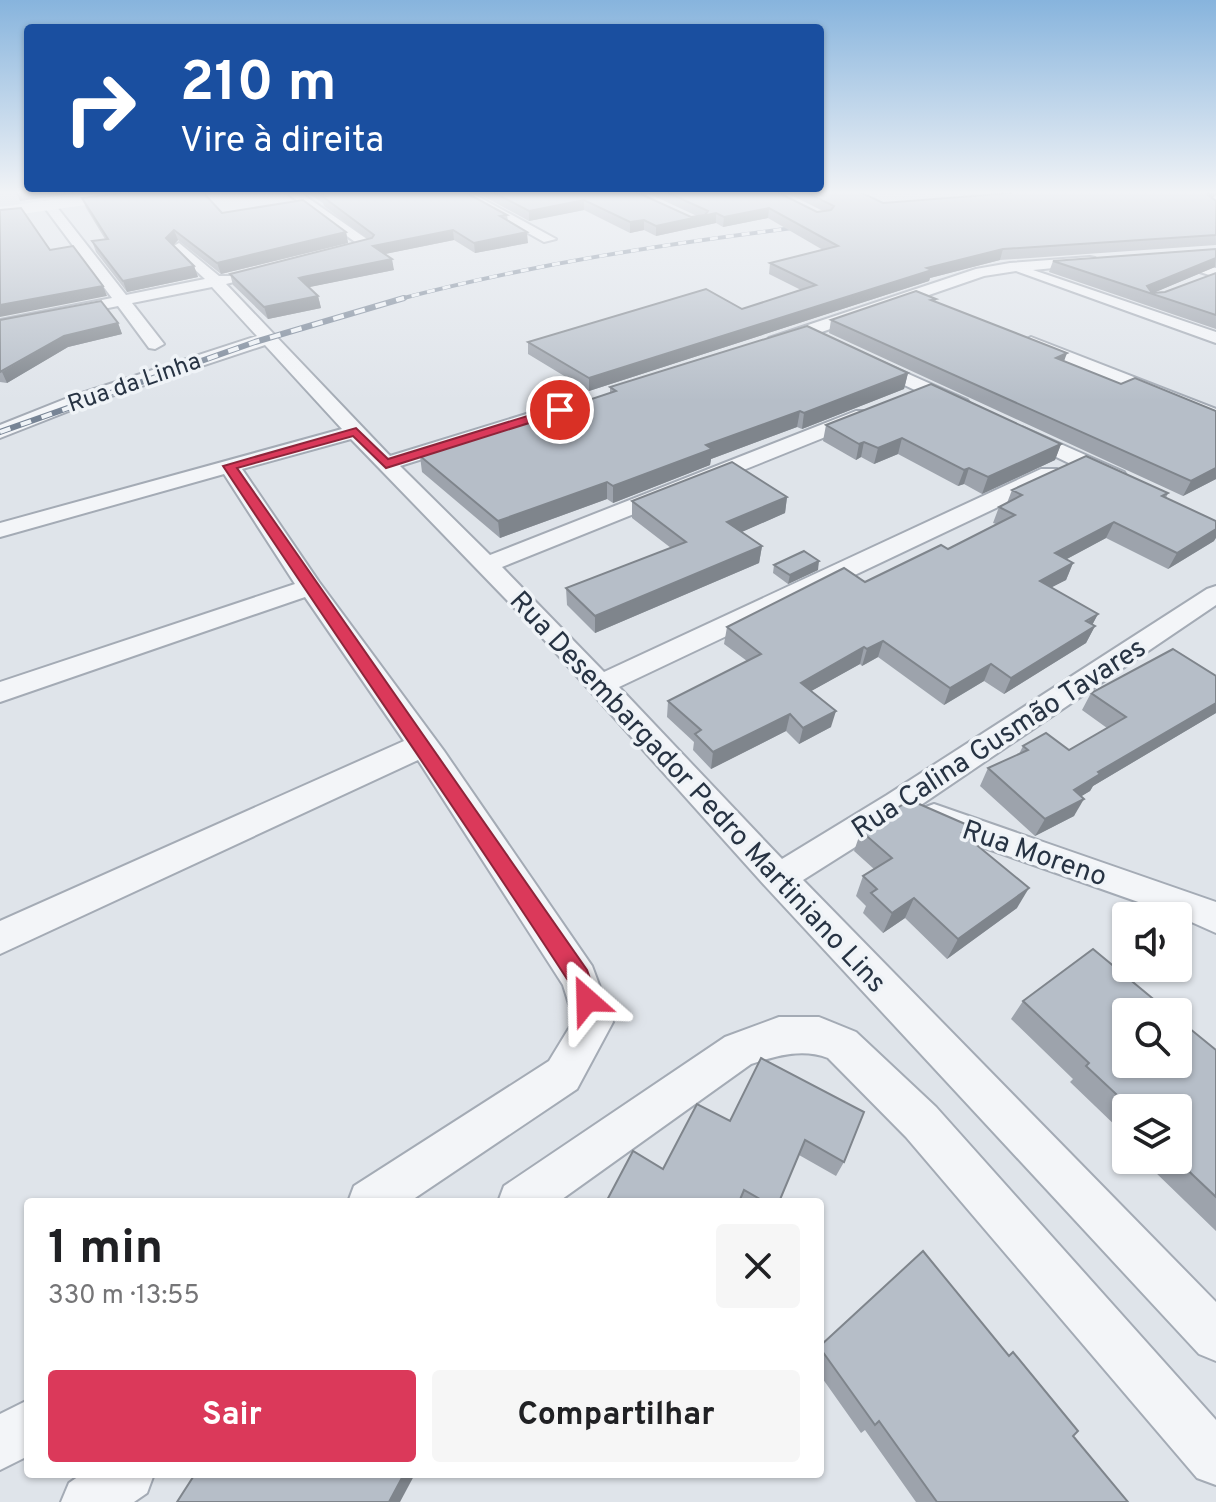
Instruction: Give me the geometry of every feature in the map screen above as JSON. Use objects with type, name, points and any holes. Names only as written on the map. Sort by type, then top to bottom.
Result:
[{"type":"street","points":[[90,261],[155,344]]},
{"type":"street","name":"Rua Desembargador Pedro Martiniano Lins","points":[[203,261],[231,278],[269,338],[386,464],[602,684],[779,878],[1216,1337]]},
{"type":"street","points":[[763,346],[910,294],[1010,267],[1091,261]]},
{"type":"street","points":[[1171,261],[1216,273]]},
{"type":"street","points":[[1010,267],[1216,338]]},
{"type":"street","points":[[1191,283],[1216,273]]},
{"type":"street","points":[[0,325],[231,278]]},
{"type":"street","points":[[910,294],[939,306]]},
{"type":"street","points":[[806,332],[1134,485]]},
{"type":"street","points":[[1012,335],[1216,416]]},
{"type":"street","name":"Rua da Linha","points":[[0,432],[77,401],[269,338]]},
{"type":"street","points":[[485,565],[928,389]]},
{"type":"street","points":[[386,464],[589,401]]},
{"type":"street","points":[[0,530],[356,431]]},
{"type":"street","points":[[602,684],[1080,459]]},
{"type":"street","points":[[229,466],[310,587],[423,745],[579,978],[594,1022],[563,1075],[376,1198]]},
{"type":"street","points":[[0,692],[310,587]]},
{"type":"street","name":"Rua Calina Gusmão Tavares","points":[[779,878],[898,804],[1216,594]]},
{"type":"street","points":[[0,938],[423,745]]},
{"type":"street","name":"Rua Moreno","points":[[898,804],[1140,888],[1216,918]]},
{"type":"street","points":[[526,1198],[739,1050],[779,1036],[807,1035],[831,1040],[860,1061],[921,1122],[1215,1457]]},
{"type":"street","points":[[0,1444],[24,1429]]},
{"type":"street","points":[[88,1502],[122,1478]]},
{"type":"building","points":[[0,261],[84,261],[103,286],[0,305]]},
{"type":"building","points":[[108,261],[189,261],[194,266],[123,281]]},
{"type":"building","points":[[281,261],[382,261],[299,278],[318,296],[264,307],[230,274]]},
{"type":"building","points":[[955,261],[589,378],[528,342],[706,289],[742,309],[816,285],[770,263]]},
{"type":"building","points":[[1053,261],[1208,261],[1147,286],[1152,293],[1165,292],[1216,273],[1216,315]]},
{"type":"building","points":[[916,291],[936,299],[931,300],[1067,353],[1056,358],[1121,384],[1135,378],[1216,411],[1216,468],[1191,481],[831,320]]},
{"type":"building","points":[[101,301],[118,323],[64,336],[0,372],[0,320]]},
{"type":"building","points":[[807,326],[908,373],[804,413],[800,411],[706,445],[712,449],[613,486],[607,482],[498,521],[420,456],[616,391],[610,387]]},
{"type":"building","points":[[931,384],[1061,444],[988,477],[969,468],[964,470],[902,438],[878,448],[864,442],[859,444],[826,425]]},
{"type":"building","points":[[1086,456],[1168,493],[1162,496],[1216,521],[1216,529],[1177,553],[1114,522],[1055,553],[1073,563],[1040,581],[1098,614],[1086,621],[1095,626],[1011,678],[991,664],[950,688],[883,641],[867,649],[864,647],[801,683],[836,711],[803,728],[790,714],[713,752],[695,734],[701,730],[668,701],[761,654],[727,627],[844,568],[865,582],[941,545],[948,549],[1015,515],[999,507],[1022,495],[1012,490]]},
{"type":"building","points":[[732,462],[787,497],[727,522],[762,546],[595,616],[566,588],[686,542],[632,501]]},
{"type":"building","points":[[804,551],[819,561],[790,575],[774,565]]},
{"type":"building","points":[[1173,649],[1216,676],[1216,703],[1098,772],[1100,774],[1074,790],[1084,799],[1045,819],[988,768],[1028,750],[1023,746],[1046,733],[1069,750],[1126,717],[1091,693]]},
{"type":"building","points":[[910,800],[972,827],[962,833],[1029,888],[958,939],[914,898],[892,913],[871,893],[877,889],[863,876],[892,858],[861,831]]},
{"type":"building","points":[[1093,949],[1112,965],[1112,982],[1133,982],[1152,998],[1112,998],[1112,1078],[1192,1078],[1192,1030],[1216,1050],[1216,1197],[1192,1174],[1192,1094],[1116,1094],[1086,1066],[1089,1063],[1023,1001]]},
{"type":"building","points":[[761,1058],[864,1112],[844,1162],[805,1140],[781,1198],[758,1198],[744,1190],[741,1198],[608,1198],[633,1151],[663,1169],[697,1104],[730,1121]]},
{"type":"building","points":[[923,1251],[1009,1356],[1013,1352],[1078,1431],[1073,1436],[1128,1502],[937,1502],[879,1421],[875,1425],[824,1354],[824,1342]]},
{"type":"building","points":[[192,1478],[402,1478],[389,1502],[177,1502]]},
{"type":"railway","points":[[396,300],[575,261]]},
{"type":"railway","points":[[0,432],[255,342],[404,298]]},
{"type":"route","points":[[560,410],[386,464],[356,431],[229,466],[310,587],[450,784],[579,978],[587,1000]]}]
